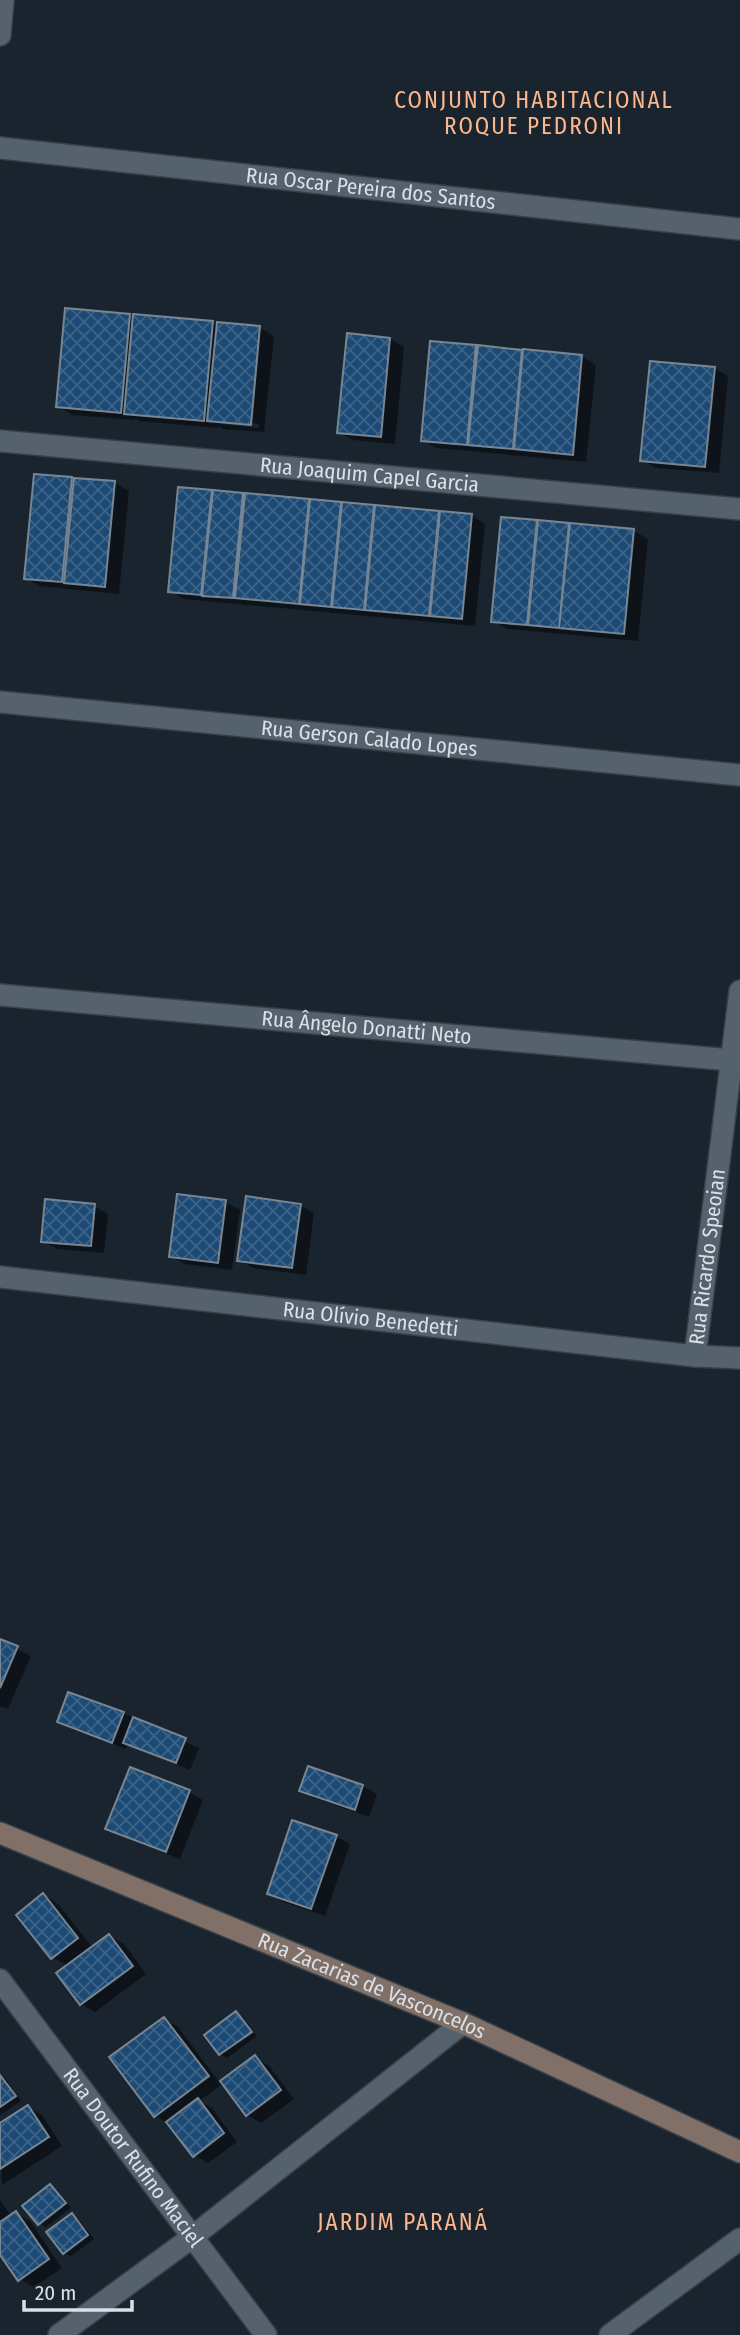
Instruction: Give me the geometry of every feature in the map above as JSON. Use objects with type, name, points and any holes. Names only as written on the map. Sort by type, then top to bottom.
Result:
[{"type":"street","points":[[0,35],[3,0]]},
{"type":"street","name":"Rua Oscar Pereira dos Santos","points":[[0,148],[740,229]]},
{"type":"street","name":"Rua Joaquim Capel Garcia","points":[[0,442],[740,509]]},
{"type":"street","name":"Rua Gerson Calado Lopes","points":[[0,702],[740,775]]},
{"type":"street","name":"Rua Ricardo Speoian","points":[[695,1356],[740,991]]},
{"type":"street","name":"Rua Ângelo Donatti Neto","points":[[0,995],[732,1060]]},
{"type":"street","name":"Rua Olívio Benedetti","points":[[0,1278],[695,1356],[740,1358]]},
{"type":"street","name":"Rua Zacarias de Vasconcelos","points":[[0,1833],[463,2023],[740,2152]]},
{"type":"street","name":"Rua Doutor Rufino Maciel","points":[[0,1980],[266,2335]]},
{"type":"street","points":[[59,2335],[191,2238],[463,2023]]},
{"type":"street","points":[[610,2335],[740,2239]]},
{"type":"building","points":[[65,308],[130,314],[121,413],[56,407]]},
{"type":"building","points":[[133,314],[213,321],[204,421],[124,414]]},
{"type":"building","points":[[217,322],[260,326],[251,425],[207,421]]},
{"type":"building","points":[[347,333],[390,338],[381,437],[337,433]]},
{"type":"building","points":[[430,341],[476,345],[467,445],[421,441]]},
{"type":"building","points":[[478,345],[522,350],[513,449],[468,445]]},
{"type":"building","points":[[523,349],[582,355],[573,455],[514,449]]},
{"type":"building","points":[[650,361],[715,367],[705,467],[640,461]]},
{"type":"building","points":[[34,474],[72,477],[62,582],[24,579]]},
{"type":"building","points":[[74,478],[115,481],[105,587],[64,583]]},
{"type":"building","points":[[178,487],[212,490],[201,595],[168,592]]},
{"type":"building","points":[[213,490],[243,493],[233,598],[202,596]]},
{"type":"building","points":[[245,493],[309,499],[299,604],[235,598]]},
{"type":"building","points":[[310,499],[341,502],[331,607],[300,604]]},
{"type":"building","points":[[342,502],[374,505],[364,610],[332,607]]},
{"type":"building","points":[[375,505],[439,511],[429,616],[365,610]]},
{"type":"building","points":[[440,511],[472,514],[462,619],[430,616]]},
{"type":"building","points":[[501,517],[537,520],[527,625],[491,622]]},
{"type":"building","points":[[538,520],[569,523],[559,628],[528,625]]},
{"type":"building","points":[[570,523],[634,529],[624,634],[559,628]]},
{"type":"building","points":[[177,1194],[226,1200],[218,1263],[169,1257]]},
{"type":"building","points":[[246,1196],[301,1204],[292,1268],[237,1261]]},
{"type":"building","points":[[45,1199],[95,1204],[91,1246],[41,1242]]},
{"type":"building","points":[[0,1639],[18,1646],[0,1688]]},
{"type":"building","points":[[68,1692],[124,1712],[112,1743],[57,1722]]},
{"type":"building","points":[[133,1717],[186,1738],[176,1763],[123,1743]]},
{"type":"building","points":[[308,1766],[363,1785],[355,1810],[299,1791]]},
{"type":"building","points":[[130,1767],[190,1790],[166,1852],[105,1829]]},
{"type":"building","points":[[292,1820],[337,1835],[311,1909],[267,1894]]},
{"type":"building","points":[[43,1893],[78,1938],[51,1959],[16,1915]]},
{"type":"building","points":[[109,1934],[133,1966],[80,2005],[56,1973]]},
{"type":"building","points":[[236,2011],[252,2032],[219,2055],[204,2035]]},
{"type":"building","points":[[164,2017],[209,2076],[154,2117],[109,2057]]},
{"type":"building","points":[[255,2055],[281,2090],[246,2116],[220,2081]]},
{"type":"building","points":[[0,2075],[16,2096],[0,2107]]},
{"type":"building","points":[[198,2098],[224,2133],[193,2157],[166,2122]]},
{"type":"building","points":[[28,2105],[49,2137],[0,2169],[0,2123]]},
{"type":"building","points":[[50,2184],[66,2203],[38,2225],[22,2206]]},
{"type":"building","points":[[16,2211],[49,2259],[18,2281],[0,2255],[0,2222]]},
{"type":"building","points":[[72,2213],[88,2235],[63,2254],[46,2232]]},
{"type":"district","name":"CONJUNTO HABITACIONAL ROQUE PEDRONI","points":[[534,113]]},
{"type":"district","name":"JARDIM PARANÁ","points":[[403,2222]]}]
